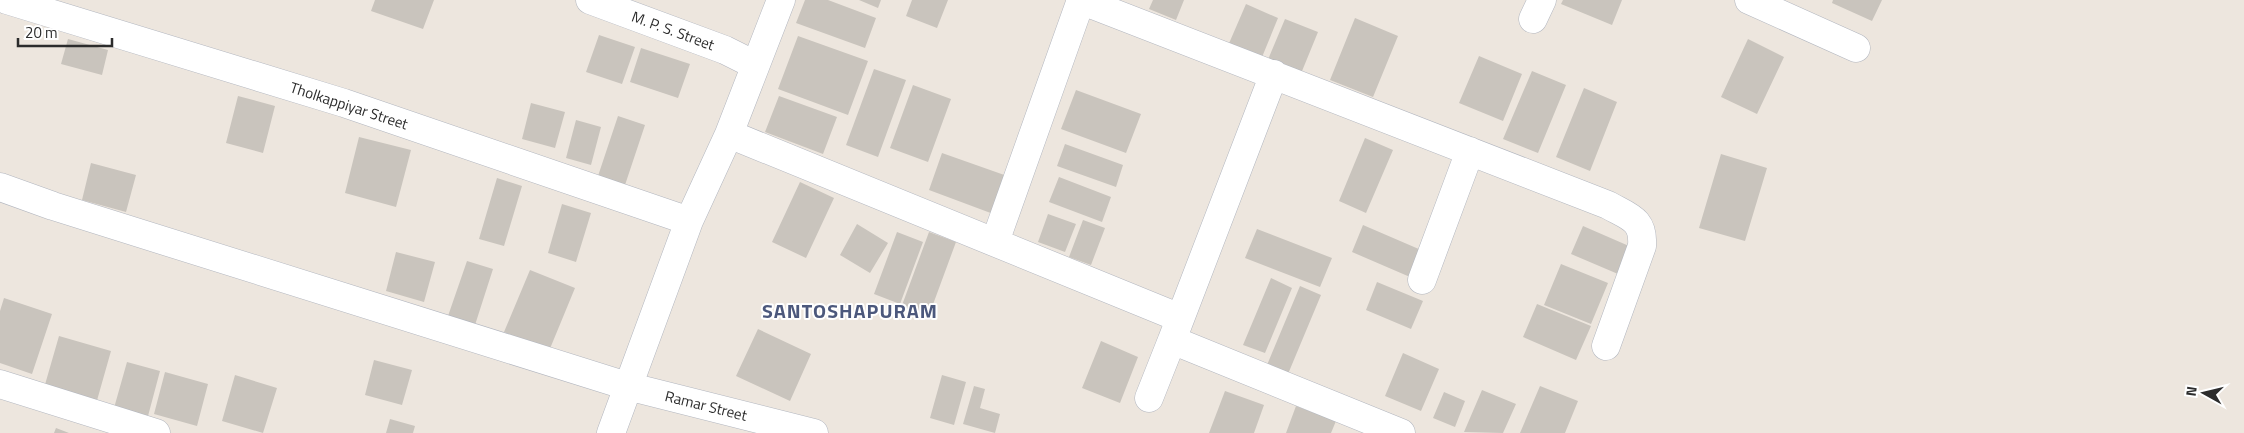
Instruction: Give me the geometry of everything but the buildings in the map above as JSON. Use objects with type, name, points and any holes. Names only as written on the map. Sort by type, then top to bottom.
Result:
[{"type":"street","name":"Tholkappiyar Street","points":[[7,0],[344,103],[689,221]]},
{"type":"street","name":"M. P. S. Street","points":[[590,0],[725,50],[755,65]]},
{"type":"street","points":[[611,433],[689,221],[729,134],[781,0]]},
{"type":"street","points":[[995,242],[1081,0],[1608,205],[1638,223],[1643,234],[1642,246],[1606,346]]},
{"type":"street","points":[[1763,3],[1856,48]]},
{"type":"street","points":[[1149,398],[1274,74]]},
{"type":"street","points":[[729,134],[995,242],[1176,329],[1401,433]]},
{"type":"street","points":[[1422,280],[1470,151]]},
{"type":"street","name":"Ramar Street","points":[[0,187],[53,206],[627,386],[806,432]]},
{"type":"street","points":[[0,384],[156,433]]},
{"type":"district","name":"SANTOSHAPURAM","points":[[850,311]]}]
